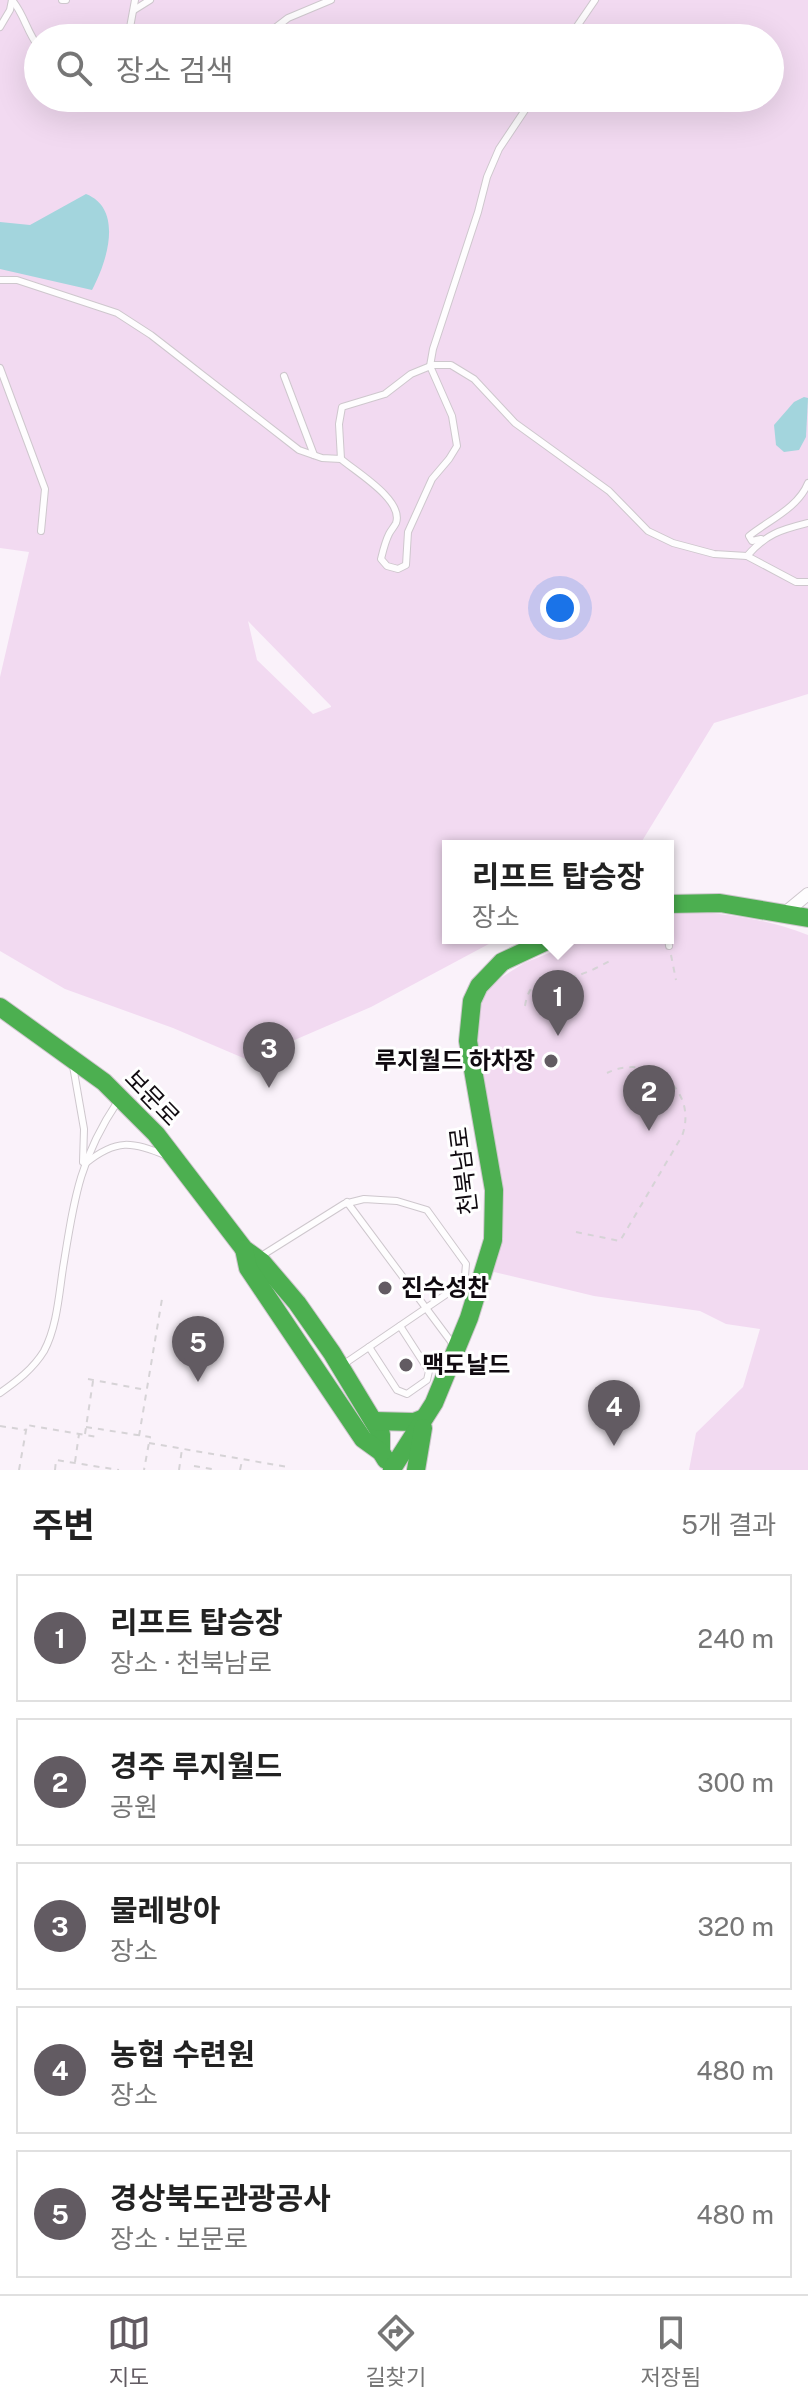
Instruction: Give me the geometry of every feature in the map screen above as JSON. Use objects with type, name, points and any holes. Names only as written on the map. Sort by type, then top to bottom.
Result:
[{"type":"main road","points":[[674,903],[687,900],[808,918]]},
{"type":"main road","name":"천북남로","points":[[392,1470],[434,1403],[473,1306],[493,1240],[494,1190],[468,1041],[467,1022],[472,997],[498,965],[520,949],[535,944]]},
{"type":"main road","name":"보문로","points":[[0,1007],[71,1057],[121,1098],[156,1134],[251,1253],[294,1299],[374,1421],[381,1434],[381,1452]]},
{"type":"main road","name":"보문로","points":[[251,1253],[248,1268],[363,1439],[381,1452],[392,1470]]},
{"type":"main road","points":[[374,1421],[414,1422],[424,1418]]},
{"type":"main road","points":[[416,1470],[424,1418]]},
{"type":"street","points":[[785,913],[808,894]]},
{"type":"lane","points":[[0,27],[12,0]]},
{"type":"lane","points":[[12,0],[20,9],[25,24]]},
{"type":"lane","points":[[133,24],[135,0]]},
{"type":"lane","points":[[134,10],[150,0]]},
{"type":"lane","points":[[280,24],[331,0]]},
{"type":"lane","points":[[579,24],[595,0]]},
{"type":"lane","points":[[0,280],[17,280],[117,313],[151,335],[299,450],[341,459],[368,478],[381,494],[392,501],[397,513],[381,559],[387,566],[398,569],[406,565],[408,532],[432,479],[457,446],[452,416],[430,366],[437,334],[487,177],[499,149],[524,112]]},
{"type":"lane","points":[[341,459],[339,424],[342,407],[385,394],[411,374],[430,366],[451,365],[474,379],[515,423],[609,491],[648,531],[673,543],[714,554],[747,556],[796,582],[808,582]]},
{"type":"lane","points":[[0,368],[45,489],[41,531]]},
{"type":"lane","points":[[284,376],[314,455]]},
{"type":"lane","points":[[808,483],[780,516],[749,536],[752,541],[808,523]]},
{"type":"lane","points":[[747,556],[761,539]]},
{"type":"lane","points":[[71,1057],[84,1129],[83,1166]]},
{"type":"lane","points":[[0,1393],[35,1364],[47,1343],[83,1166],[105,1121],[121,1098]]},
{"type":"lane","points":[[83,1166],[101,1151],[126,1144],[143,1146],[177,1160]]},
{"type":"lane","points":[[251,1253],[347,1202],[364,1199],[397,1201],[413,1204],[433,1216],[466,1264],[467,1271],[457,1287],[340,1367]]},
{"type":"lane","points":[[347,1202],[456,1349]]},
{"type":"lane","points":[[369,1347],[397,1390],[407,1394],[427,1380],[429,1371],[400,1326]]},
{"type":"path","points":[[668,944],[676,980]]},
{"type":"path","points":[[525,1006],[529,990],[538,982],[585,974],[612,960]]},
{"type":"path","points":[[576,1232],[620,1241],[687,1123],[686,1106],[678,1089],[664,1075],[648,1069],[629,1068],[607,1073]]},
{"type":"path","points":[[139,1436],[162,1299]]},
{"type":"path","points":[[88,1379],[146,1390]]},
{"type":"path","points":[[84,1435],[94,1380]]},
{"type":"path","points":[[19,1470],[27,1425],[97,1437]]},
{"type":"path","points":[[0,1426],[27,1430]]},
{"type":"path","points":[[86,1427],[150,1437],[144,1470]]},
{"type":"path","points":[[78,1470],[79,1434]]},
{"type":"path","points":[[149,1443],[288,1467]]},
{"type":"path","points":[[179,1470],[182,1449]]},
{"type":"path","points":[[240,1470],[242,1459]]},
{"type":"path","points":[[55,1470],[56,1460],[119,1470]]},
{"type":"path","points":[[194,1466],[217,1470]]},
{"type":"shaded area","points":[[0,0],[808,0],[808,694],[714,723],[643,840],[442,840],[442,944],[489,944],[371,1007],[248,1060],[173,1028],[65,989],[0,951],[0,677],[29,552],[0,548]],"holes":[[[248,621],[331,706],[313,714],[257,660]]]},
{"type":"shaded area","points":[[694,911],[723,914],[780,925],[808,935],[808,1470],[689,1470],[696,1433],[743,1387],[760,1329],[726,1324],[700,1311],[594,1296],[494,1272],[477,1026],[480,1002],[488,986],[524,963],[572,944],[674,944],[674,914]]},
{"type":"water","points":[[86,194],[98,201],[109,224],[107,251],[92,290],[0,269],[0,222],[30,225]]},
{"type":"water","points":[[808,398],[806,437],[799,450],[784,452],[776,445],[774,425],[794,402]]},
{"type":"traffic: fast","points":[[674,904],[720,903],[808,918]]},
{"type":"traffic: fast","points":[[392,1469],[434,1403],[469,1318],[493,1240],[494,1190],[468,1041],[472,1001],[479,986],[502,962],[540,944]]},
{"type":"traffic: fast","points":[[0,1007],[104,1082],[156,1134],[244,1249],[262,1262],[297,1303],[332,1353],[381,1434],[381,1452]]},
{"type":"traffic: fast","points":[[244,1249],[248,1268],[363,1439],[381,1452],[386,1460]]},
{"type":"traffic: fast","points":[[374,1421],[414,1422],[424,1418]]},
{"type":"traffic: fast","points":[[416,1470],[423,1428]]},
{"type":"place","name":"리프트 탑승장","points":[[558,1036]]},
{"type":"place","name":"루지월드 하차장","points":[[551,1061]]},
{"type":"place","name":"물레방아","points":[[269,1088]]},
{"type":"place","name":"경주 루지월드","points":[[649,1131]]},
{"type":"place","name":"진수성찬","points":[[385,1288]]},
{"type":"place","name":"맥도날드","points":[[406,1365]]},
{"type":"place","name":"경상북도관광공사","points":[[198,1382]]},
{"type":"place","name":"농협 수련원","points":[[614,1446]]}]
